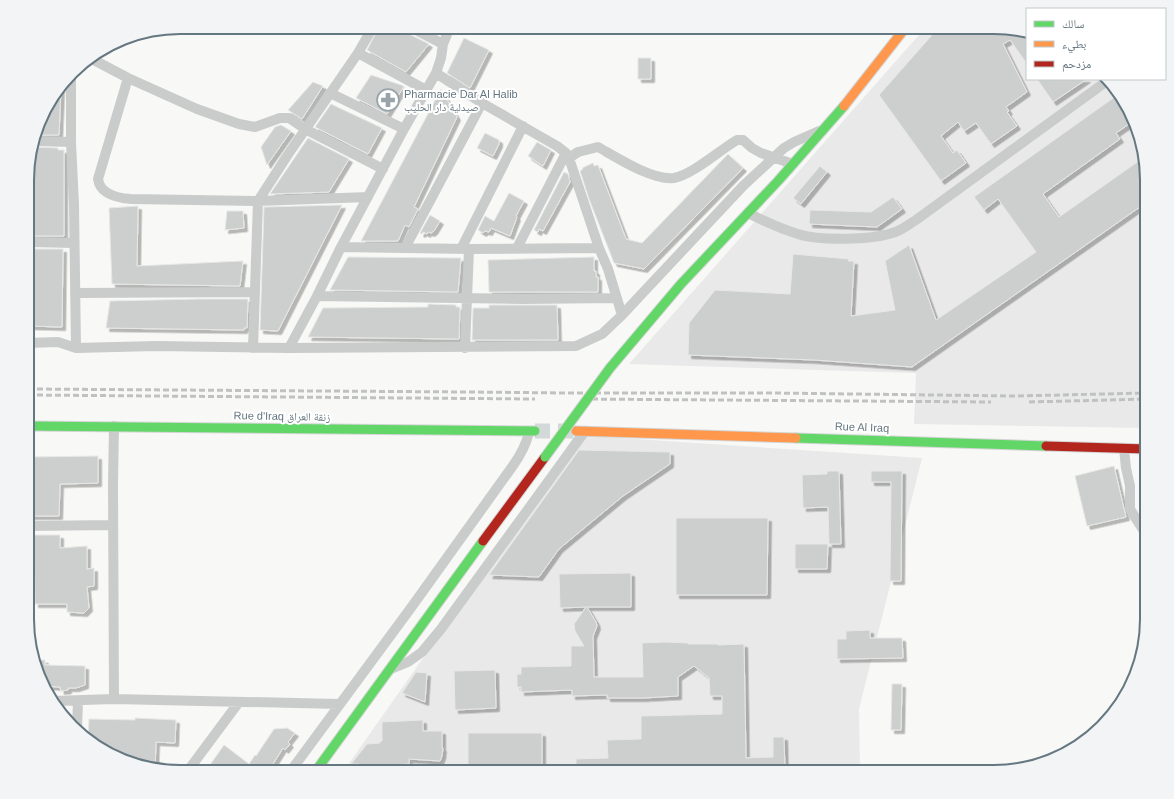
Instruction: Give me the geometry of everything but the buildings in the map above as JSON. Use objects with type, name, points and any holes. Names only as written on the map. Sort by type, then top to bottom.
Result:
[{"type":"street","points":[[253,348],[258,201],[369,34]]},
{"type":"street","points":[[424,34],[443,44]]},
{"type":"street","points":[[289,348],[404,129],[436,73],[441,58],[443,44],[447,34]]},
{"type":"street","points":[[320,765],[610,368],[681,284],[793,164],[851,98],[901,34]]},
{"type":"street","points":[[358,52],[426,90]]},
{"type":"street","points":[[96,61],[128,78],[197,109],[246,126],[255,127],[284,117],[294,120],[305,129],[383,169]]},
{"type":"street","points":[[436,73],[482,103],[523,126],[567,156],[599,248],[608,268],[622,315]]},
{"type":"street","points":[[128,78],[101,165],[98,180],[100,187],[107,193],[121,198],[258,201],[368,197]]},
{"type":"street","points":[[71,83],[70,142],[76,348]]},
{"type":"street","points":[[748,213],[800,235],[832,238],[858,238],[875,237],[893,233],[916,220],[1103,83]]},
{"type":"street","points":[[330,93],[404,129]]},
{"type":"street","points":[[405,248],[482,103]]},
{"type":"street","points":[[465,348],[465,249],[523,126]]},
{"type":"street","points":[[34,343],[58,342],[76,348],[156,346],[253,348],[465,348],[576,346],[602,334],[622,315],[743,186],[784,148],[794,142],[823,130]]},
{"type":"street","points":[[517,248],[567,156],[578,152],[598,147],[648,174],[673,178],[693,169],[737,140],[743,140],[752,148],[773,158],[793,164]]},
{"type":"street","points":[[39,142],[70,142]]},
{"type":"street","points":[[34,242],[74,243]]},
{"type":"street","points":[[341,247],[465,249],[599,248]]},
{"type":"street","points":[[75,293],[255,292]]},
{"type":"street","points":[[317,296],[466,299],[617,298]]},
{"type":"street","name":"Rue d'Iraq زنقة العراق","points":[[34,426],[310,428],[532,432]]},
{"type":"street","points":[[114,426],[114,699]]},
{"type":"street","points":[[390,670],[408,662],[422,652],[436,635],[580,431]]},
{"type":"street","name":"Rue Al Iraq","points":[[580,431],[1140,449]]},
{"type":"street","points":[[295,765],[517,461],[532,432]]},
{"type":"street","points":[[1124,449],[1130,486],[1130,509],[1140,525]]},
{"type":"street","points":[[34,526],[113,525]]},
{"type":"street","points":[[60,701],[114,699],[339,704]]},
{"type":"street","points":[[77,722],[78,701]]},
{"type":"street","points":[[192,765],[239,702]]},
{"type":"shaded area","points":[[920,34],[1003,34],[1026,38],[1026,80],[1100,80],[1110,91],[1129,124],[1135,142],[1140,171],[1140,428],[914,424],[916,373],[629,364]]},
{"type":"shaded area","points":[[575,435],[922,458],[859,709],[860,765],[348,765],[440,634]]},
{"type":"tunnel","points":[[535,431],[575,431]]},
{"type":"railway","points":[[34,389],[773,393],[1016,396],[1140,393]]},
{"type":"railway","points":[[34,395],[535,399]]},
{"type":"railway","points":[[583,399],[991,402]]},
{"type":"railway","points":[[1029,402],[1140,399]]},
{"type":"traffic: fast","points":[[610,368],[681,284],[778,181],[844,106]]},
{"type":"traffic: fast","points":[[545,457],[610,368]]},
{"type":"traffic: fast","points":[[34,426],[535,431]]},
{"type":"traffic: fast","points":[[796,438],[1046,446]]},
{"type":"traffic: fast","points":[[320,765],[483,541]]},
{"type":"traffic: slow","points":[[844,106],[901,34]]},
{"type":"traffic: slow","points":[[576,431],[796,438]]},
{"type":"traffic: jam","points":[[1046,446],[1140,449]]},
{"type":"traffic: jam","points":[[483,541],[545,457]]},
{"type":"place","name":"Pharmacie Dar Al Halib صيدلية دار الحليب","points":[[388,100]]}]
